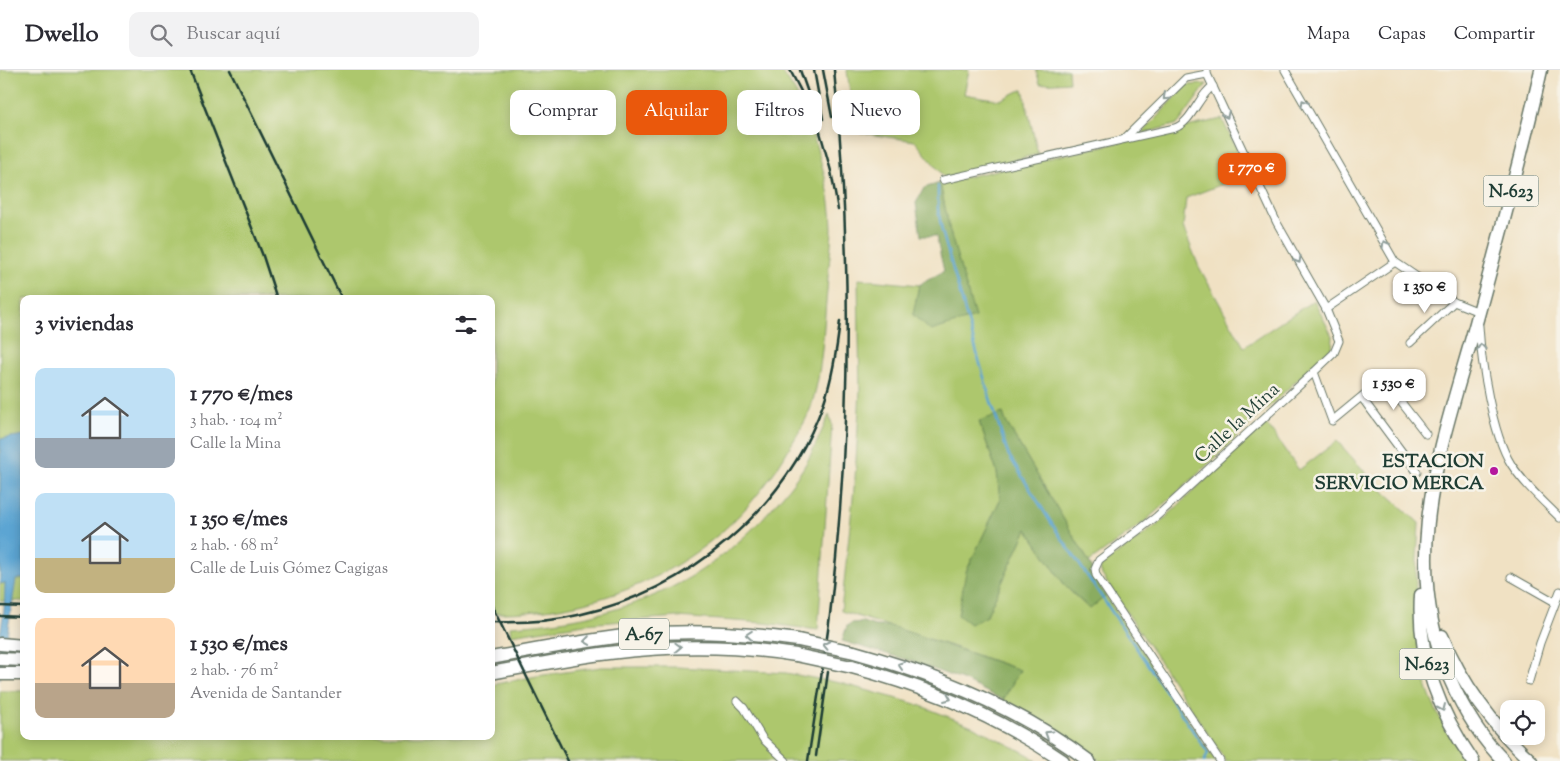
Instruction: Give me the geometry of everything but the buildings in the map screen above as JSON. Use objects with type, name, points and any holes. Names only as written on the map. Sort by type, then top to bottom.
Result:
[{"type":"highway","name":"N-623","points":[[1473,761],[1441,706],[1426,658],[1420,610],[1427,524],[1436,474],[1479,315],[1541,70]]},
{"type":"highway","name":"N-623","points":[[1425,557],[1426,588],[1435,636],[1452,683],[1475,724],[1503,760]]},
{"type":"highway","name":"N-623","points":[[1426,588],[1438,626],[1458,669],[1487,712],[1531,761]]},
{"type":"highway","name":"A-67","points":[[495,657],[583,641],[644,634],[725,633],[798,640],[854,652],[912,669],[981,697],[1035,726],[1088,761]]},
{"type":"highway","points":[[0,644],[20,646]]},
{"type":"highway","name":"A-67","points":[[495,672],[589,656],[649,649],[730,648],[796,655],[852,667],[948,698],[1021,735],[1063,761]]},
{"type":"highway","points":[[0,659],[19,660]]},
{"type":"highway","points":[[0,674],[20,677]]},
{"type":"highway","points":[[0,680],[20,677]]},
{"type":"street","points":[[1285,70],[1395,262],[1454,302],[1479,315],[1485,375],[1498,431],[1510,462],[1519,475],[1560,518]]},
{"type":"street","points":[[1125,139],[1186,78],[1207,72]]},
{"type":"street","name":"Calle la Mina","points":[[1207,72],[1277,223],[1326,309],[1339,341],[1334,353],[1314,372],[1156,517],[1099,560],[1095,568],[1096,576],[1220,761]]},
{"type":"street","points":[[943,180],[1181,126],[1200,99],[1213,86]]},
{"type":"street","points":[[1326,309],[1395,262]]},
{"type":"street","points":[[1410,343],[1454,302]]},
{"type":"street","points":[[1314,372],[1332,421],[1383,379],[1426,434]]},
{"type":"street","points":[[1362,398],[1417,472]]},
{"type":"street","points":[[1511,577],[1555,602]]},
{"type":"street","points":[[1529,681],[1540,643],[1560,591]]},
{"type":"street","points":[[737,701],[744,708],[763,739],[786,761]]},
{"type":"green space","points":[[0,70],[781,70],[794,90],[737,90],[737,135],[813,135],[825,178],[832,217],[832,238],[818,379],[811,407],[784,457],[758,494],[729,526],[696,553],[659,575],[620,592],[579,604],[536,611],[495,613],[495,295],[20,295],[20,601],[0,601]]},
{"type":"green space","points":[[847,70],[969,70],[964,94],[1000,100],[1023,89],[1038,154],[945,178],[915,141],[875,135],[920,135],[920,90],[850,90]]},
{"type":"green space","points":[[1036,70],[1068,70],[1069,82],[1040,84]]},
{"type":"green space","points":[[1207,84],[1178,124],[1141,134],[1187,85]]},
{"type":"green space","points":[[1222,119],[1249,174],[1186,198],[1183,227],[1199,267],[1244,347],[1314,300],[1333,338],[1332,347],[1186,485],[1143,523],[1089,562],[1006,422],[1003,413],[979,422],[997,472],[1000,500],[966,572],[986,617],[1027,529],[1066,587],[1089,609],[1106,596],[1216,761],[1100,761],[1046,723],[1003,700],[1020,670],[841,611],[855,479],[860,390],[858,279],[919,285],[913,315],[974,317],[950,232],[940,183]]},
{"type":"green space","points":[[940,183],[950,232],[975,317],[931,331],[913,315],[919,285],[944,271],[936,236],[921,236],[916,203],[924,188]]},
{"type":"green space","points":[[1003,413],[1006,422],[1089,562],[1106,596],[1090,609],[1066,587],[1027,529],[986,617],[970,624],[958,615],[966,572],[1000,500],[997,472],[979,421]]},
{"type":"green space","points":[[829,415],[832,424],[818,630],[764,623],[677,617],[585,624],[511,635],[510,626],[547,623],[583,617],[649,598],[709,565],[737,543],[764,517],[788,489],[808,460]]},
{"type":"green space","points":[[1265,422],[1299,470],[1337,441],[1377,485],[1419,523],[1416,629],[1422,670],[1435,708],[1467,761],[1226,761],[1102,575],[1100,569],[1102,565],[1160,523]]},
{"type":"green space","points":[[863,622],[875,626],[890,626],[1020,670],[1003,700],[965,681],[911,661],[842,641],[847,626],[851,623]]},
{"type":"green space","points":[[601,667],[677,667],[786,673],[840,683],[916,704],[972,726],[1037,761],[0,761],[0,691],[20,691],[20,740],[495,740],[495,684]]},
{"type":"water","points":[[20,436],[20,579],[16,580],[0,679],[0,636],[5,583],[0,584],[0,439]]},
{"type":"waterway","points":[[938,186],[938,209],[942,231],[1008,454],[1052,524],[1208,753],[1204,761]]},
{"type":"railway","points":[[190,70],[263,256],[276,295]]},
{"type":"railway","points":[[230,70],[340,295]]},
{"type":"railway","points":[[790,70],[800,90]]},
{"type":"railway","points":[[800,70],[831,171],[838,210]]},
{"type":"railway","points":[[814,70],[823,119]]},
{"type":"railway","points":[[823,70],[832,117]]},
{"type":"railway","points":[[808,761],[830,615],[837,547],[845,411],[847,342],[844,206],[834,70]]},
{"type":"railway","points":[[495,622],[545,621],[578,615],[619,603],[658,586],[694,565],[728,540],[758,511],[785,478],[807,441],[827,392],[840,321]]},
{"type":"railway","points":[[0,606],[20,607]]},
{"type":"railway","points":[[495,612],[568,761]]},
{"type":"railway","points":[[0,616],[20,617]]},
{"type":"railway","points":[[816,756],[828,672]]},
{"type":"place","name":"ESTACION SERVICIO MERCA","points":[[1494,471]]}]
